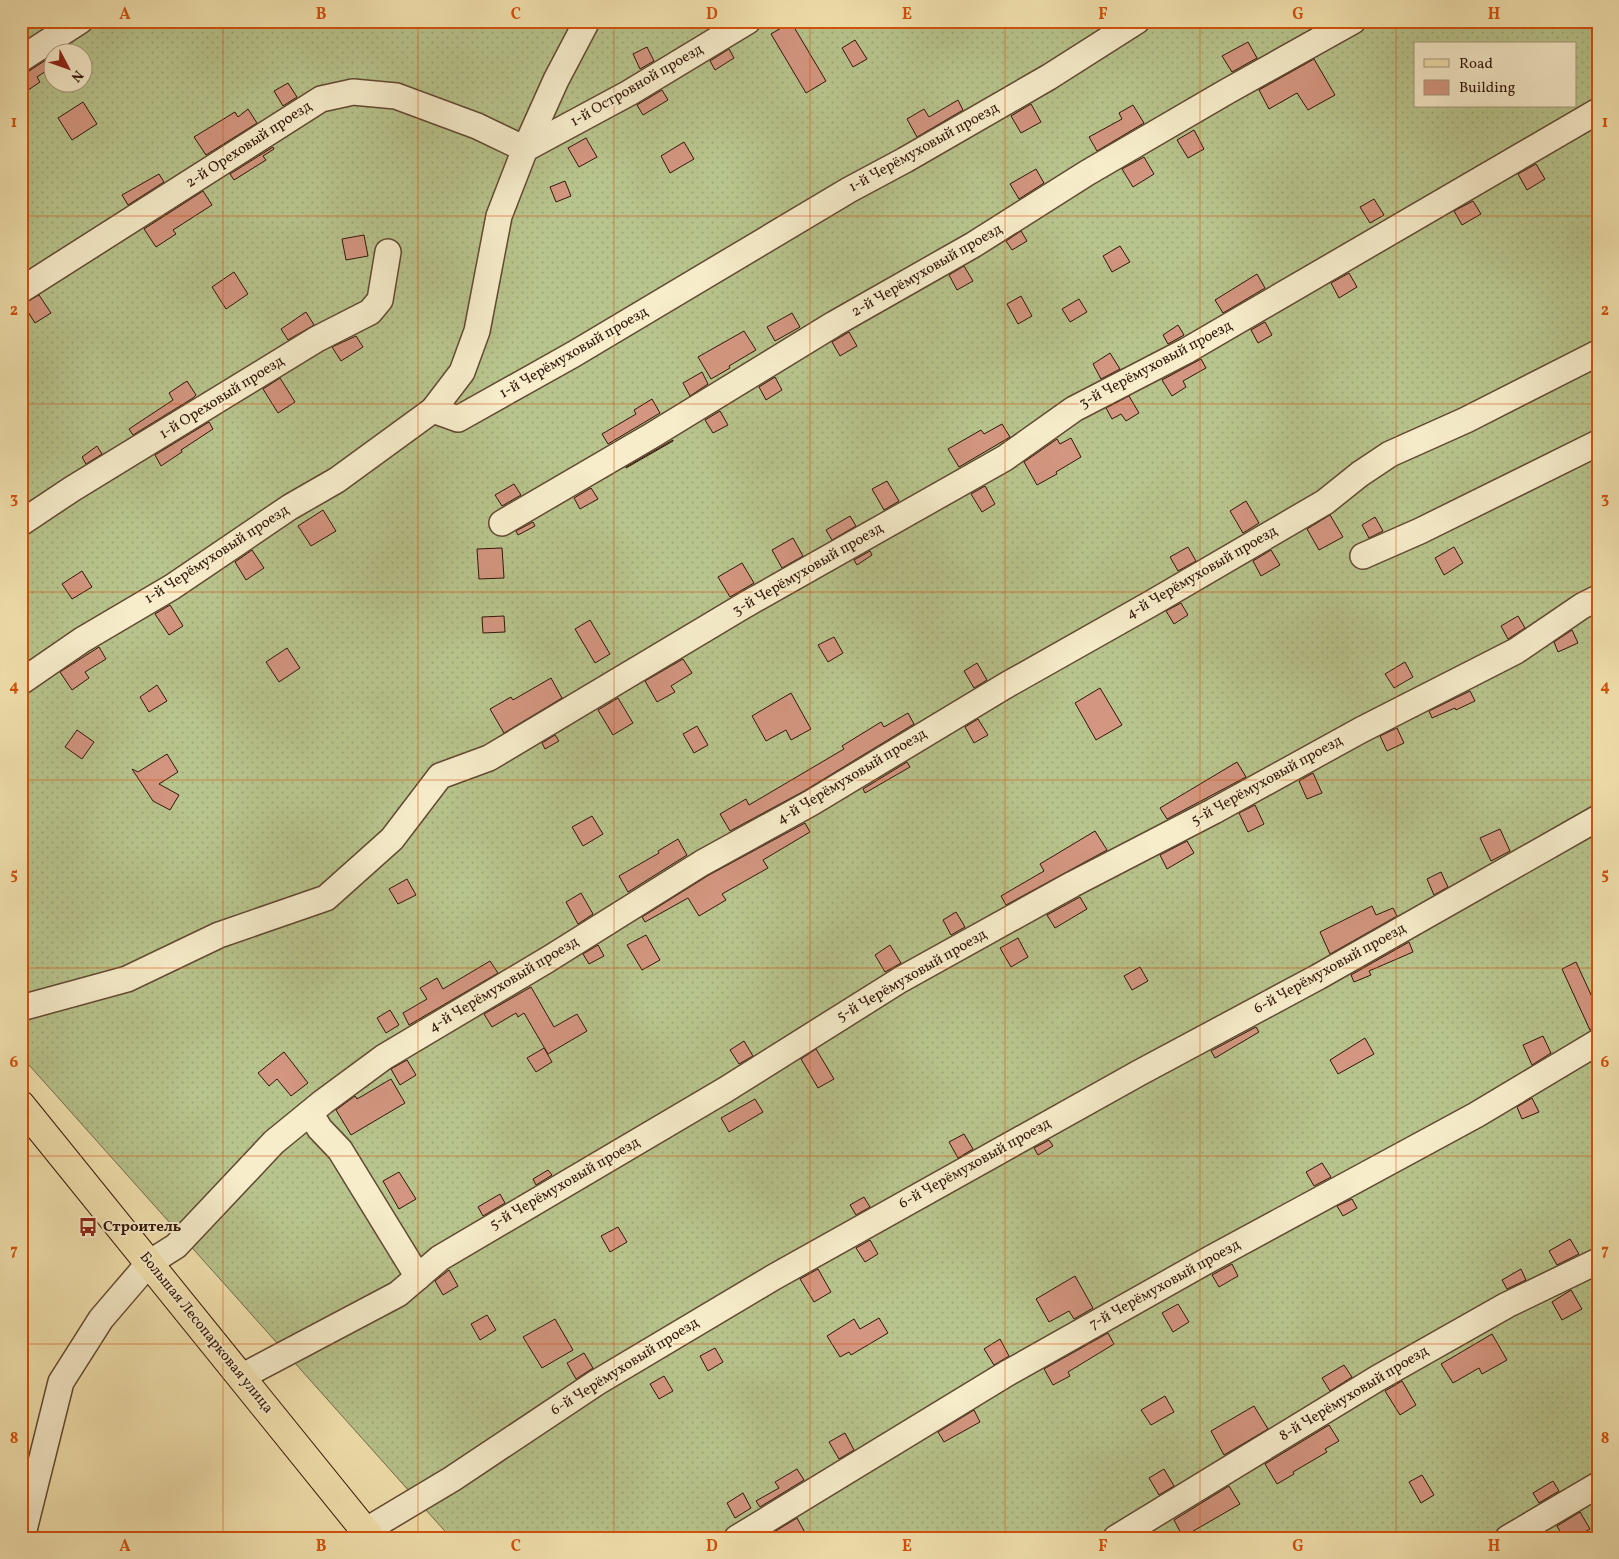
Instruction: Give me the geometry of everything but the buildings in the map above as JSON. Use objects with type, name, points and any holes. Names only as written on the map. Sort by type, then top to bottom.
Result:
[{"type":"main road","name":"Большая Лесопарковая улица","points":[[21,1105],[368,1534]]},
{"type":"street","points":[[21,59],[80,21]]},
{"type":"street","points":[[433,410],[462,372],[477,331],[499,216],[525,149],[556,80],[587,21]]},
{"type":"street","name":"1-й Островной проезд","points":[[525,149],[629,93],[748,21]]},
{"type":"street","name":"1-й Черёмуховый проезд","points":[[21,682],[82,640],[172,586],[290,507],[337,480],[433,410],[458,418],[574,354],[849,190],[1049,77],[1137,21]]},
{"type":"street","name":"2-й Черёмуховый проезд","points":[[502,523],[660,431],[834,324],[973,245],[1087,173],[1353,21]]},
{"type":"street","name":"2-й Ореховый проезд","points":[[21,290],[321,98],[353,92],[396,96],[477,126],[525,149]]},
{"type":"street","name":"3-й Черёмуховый проезд","points":[[21,1008],[126,979],[219,935],[326,898],[392,839],[440,776],[489,758],[745,605],[1005,458],[1074,409],[1186,351],[1598,111]]},
{"type":"street","name":"1-й Ореховый проезд","points":[[21,523],[72,489],[317,339],[370,312],[380,300],[388,252]]},
{"type":"street","name":"4-й Черёмуховый проезд","points":[[22,1538],[62,1382],[101,1319],[149,1263],[176,1246],[274,1142],[384,1057],[547,960],[702,863],[811,803],[1005,686],[1325,502],[1360,474],[1390,454],[1466,420],[1598,353]]},
{"type":"street","points":[[1363,556],[1420,531],[1598,443]]},
{"type":"street","name":"5-й Черёмуховый проезд","points":[[241,1377],[398,1294],[440,1258],[725,1090],[900,980],[1072,884],[1214,811],[1361,730],[1516,651],[1582,606],[1598,598]]},
{"type":"street","name":"6-й Черёмуховый проезд","points":[[368,1534],[596,1383],[774,1277],[1130,1078],[1318,977],[1598,818]]},
{"type":"street","name":"7-й Черёмуховый проезд","points":[[738,1538],[1006,1374],[1212,1258],[1476,1115],[1598,1042]]},
{"type":"street","points":[[310,1113],[320,1129],[340,1150],[418,1277]]},
{"type":"street","name":"8-й Черёмуховый проезд","points":[[1116,1538],[1378,1378],[1507,1305],[1598,1261]]},
{"type":"street","points":[[1508,1538],[1598,1485]]},
{"type":"green space","points":[[21,21],[1598,21],[1598,1538],[451,1538],[21,1056]]},
{"type":"place","name":"Строитель","points":[[88,1227]]}]
